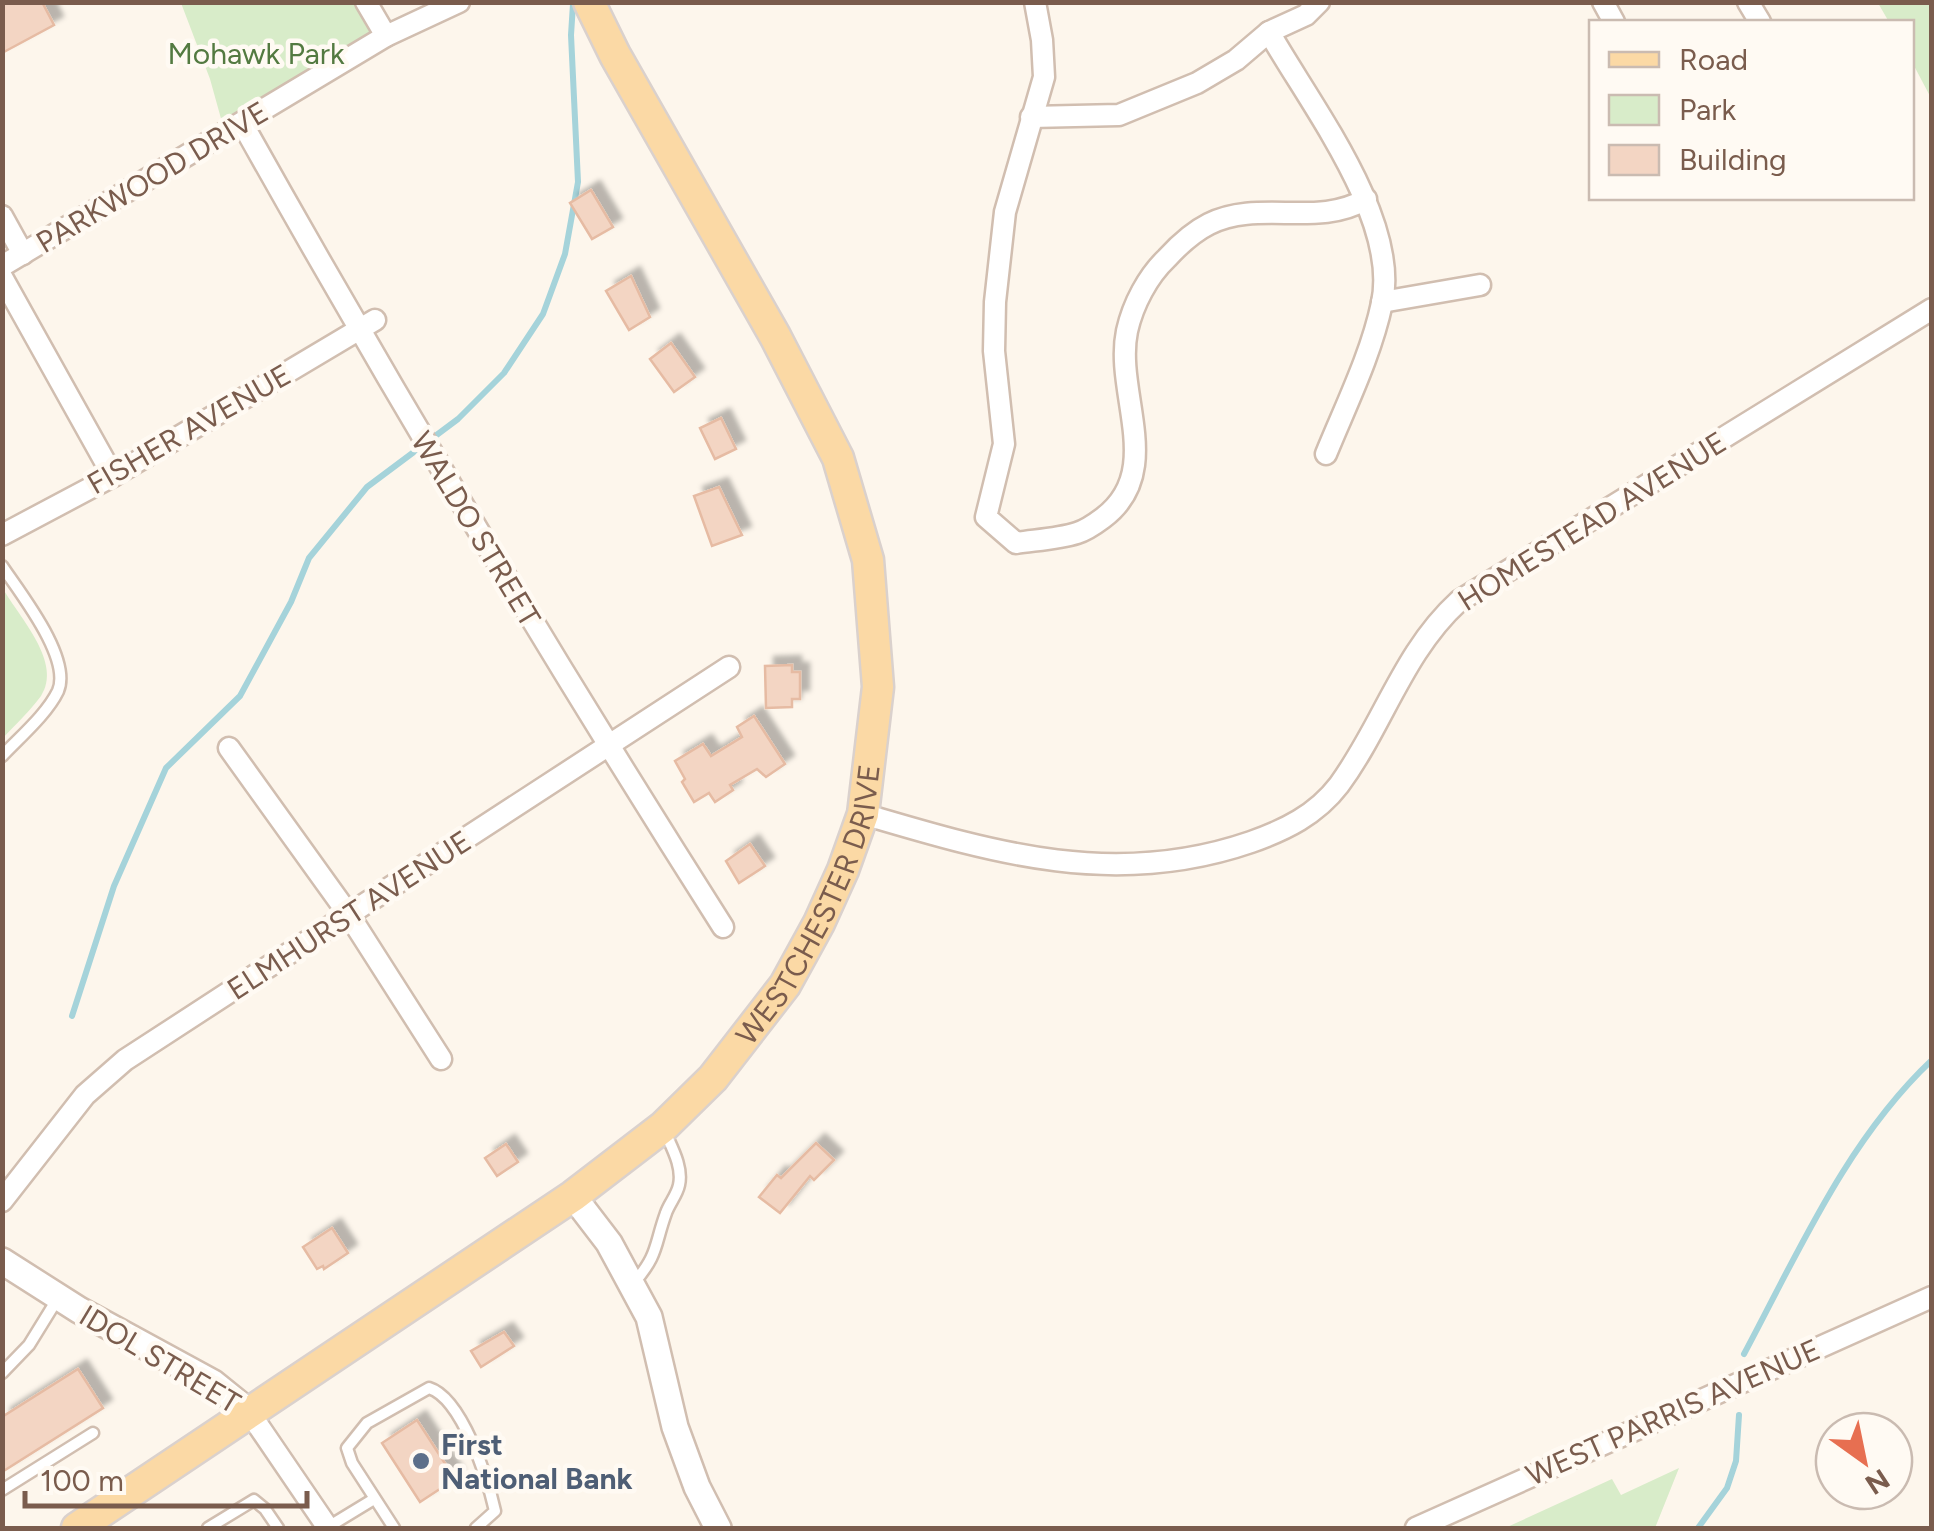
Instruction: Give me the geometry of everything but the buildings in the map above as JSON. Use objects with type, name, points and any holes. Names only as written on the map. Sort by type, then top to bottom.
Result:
[{"type":"main road","name":"WESTCHESTER DRIVE","points":[[77,1528],[574,1196],[663,1126],[713,1078],[784,985],[819,924],[863,814],[878,687],[868,560],[838,458],[775,336],[615,55],[589,2]]},
{"type":"street","points":[[366,2],[386,36]]},
{"type":"street","name":"PARKWOOD DRIVE","points":[[2,266],[386,36],[459,2]]},
{"type":"street","points":[[1036,2],[1044,77],[1005,212],[994,351],[1004,444],[986,517],[1016,543],[1076,534],[1112,511],[1128,493],[1136,458],[1125,352],[1127,329],[1149,277],[1169,255],[1208,224],[1237,216],[1349,209],[1366,199]]},
{"type":"street","points":[[1031,117],[1120,115],[1197,83],[1236,60],[1269,32],[1306,15],[1319,2]]},
{"type":"street","points":[[1269,32],[1366,199],[1384,280],[1382,302],[1363,362],[1326,454]]},
{"type":"street","name":"WALDO STREET","points":[[242,123],[366,325],[609,748],[723,926]]},
{"type":"street","points":[[2,216],[23,254]]},
{"type":"street","points":[[2,277],[113,476]]},
{"type":"street","points":[[1382,302],[1480,285]]},
{"type":"street","name":"HOMESTEAD AVENUE","points":[[863,814],[944,838],[1085,866],[1198,857],[1234,848],[1292,825],[1321,805],[1340,783],[1422,641],[1460,601],[1932,309]]},
{"type":"street","name":"FISHER AVENUE","points":[[2,535],[113,476],[366,325]]},
{"type":"street","name":"ELMHURST AVENUE","points":[[2,1201],[104,1076],[729,666]]},
{"type":"street","points":[[228,748],[348,915],[441,1059]]},
{"type":"street","points":[[574,1196],[634,1284],[649,1317],[675,1428],[696,1487],[718,1528]]},
{"type":"street","name":"IDOL STREET","points":[[2,1262],[213,1383],[249,1412],[328,1528]]},
{"type":"street","name":"WEST PARRIS AVENUE","points":[[1416,1528],[1932,1297]]},
{"type":"lane","points":[[2,566],[52,646],[60,679],[59,689],[50,702],[2,756]]},
{"type":"lane","points":[[634,1284],[660,1243],[665,1216],[679,1185],[679,1165],[663,1126]]},
{"type":"lane","points":[[2,1373],[30,1345],[58,1297]]},
{"type":"lane","points":[[394,1528],[347,1448],[367,1423],[429,1388],[444,1397],[478,1450],[495,1511],[476,1528]]},
{"type":"lane","points":[[2,1490],[93,1432]]},
{"type":"lane","points":[[328,1528],[374,1499]]},
{"type":"lane","points":[[208,1528],[254,1500],[278,1528]]},
{"type":"green space","name":"Mohawk Park","points":[[181,3],[366,3],[386,36],[225,133],[210,79]]},
{"type":"green space","points":[[1878,3],[1931,3],[1931,98],[1914,66],[1914,20],[1888,20]]},
{"type":"green space","points":[[3,589],[37,641],[47,669],[41,696],[3,738]]},
{"type":"green space","points":[[1679,1468],[1655,1528],[1505,1528],[1612,1479],[1621,1495]]},
{"type":"waterway","points":[[72,1016],[114,886],[166,768],[240,696],[291,602],[309,558],[367,487],[458,419],[504,373],[543,314],[565,254],[578,182],[573,4]]},
{"type":"waterway","points":[[1744,1354],[1849,1162],[1874,1125],[1932,1060]]},
{"type":"waterway","points":[[1698,1528],[1727,1488],[1736,1461],[1739,1415]]},
{"type":"place","name":"First National Bank","points":[[421,1461]]}]
